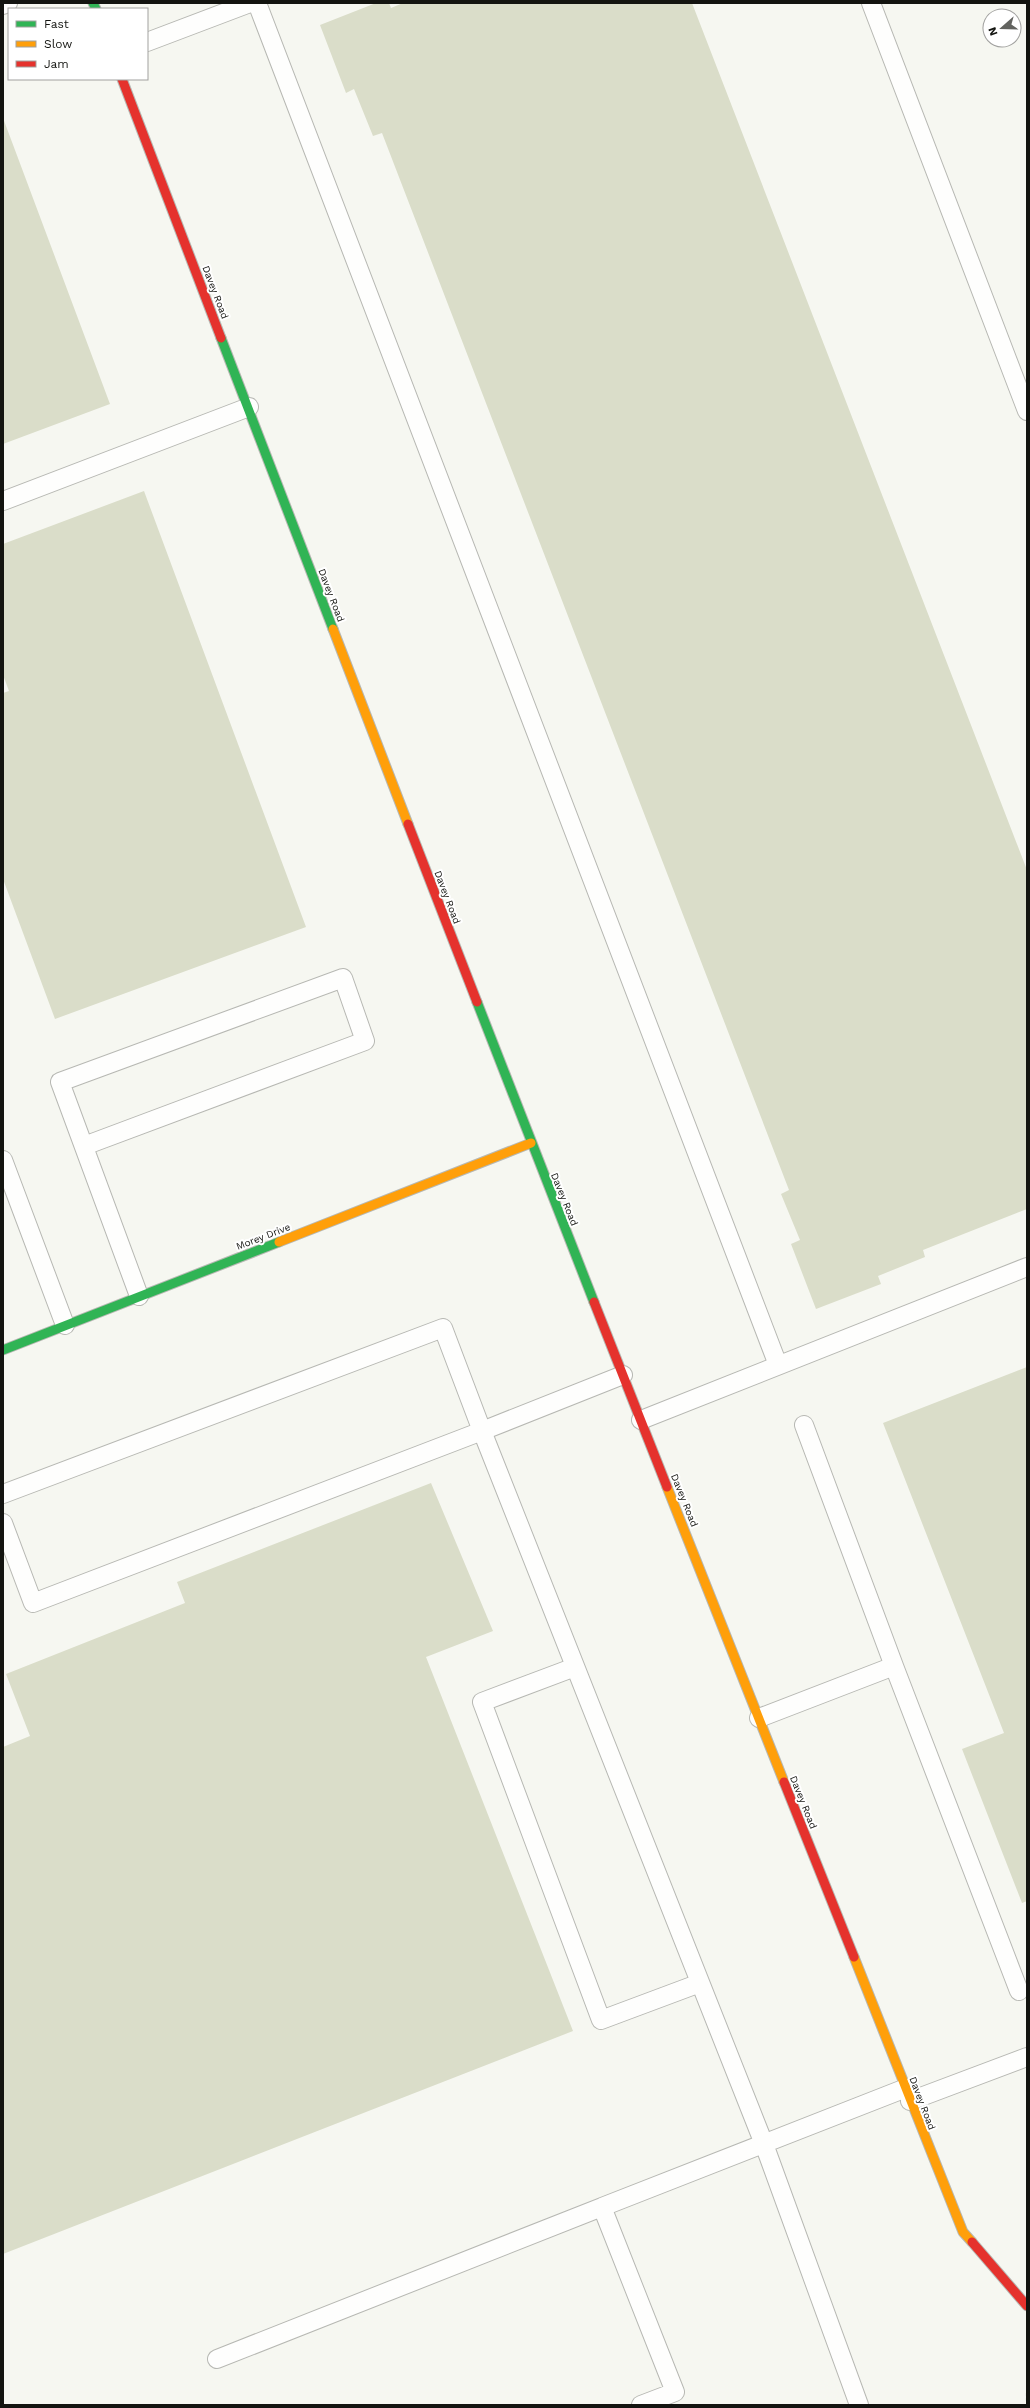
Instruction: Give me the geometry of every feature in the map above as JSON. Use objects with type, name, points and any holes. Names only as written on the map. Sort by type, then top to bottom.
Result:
[{"type":"street","name":"Davey Road","points":[[122,80],[531,1143],[963,2232],[1027,2306]]},
{"type":"street","name":"Morey Drive","points":[[3,1350],[531,1143]]},
{"type":"lane","points":[[3,5],[8,3]]},
{"type":"lane","points":[[148,42],[250,3]]},
{"type":"lane","points":[[257,3],[778,1365]]},
{"type":"lane","points":[[871,3],[1027,411]]},
{"type":"lane","points":[[3,501],[248,407]]},
{"type":"lane","points":[[84,1146],[365,1041],[343,978],[60,1082],[139,1296]]},
{"type":"lane","points":[[3,1160],[65,1326]]},
{"type":"lane","points":[[641,1420],[1027,1267]]},
{"type":"lane","points":[[3,1494],[443,1328],[482,1431],[764,2144],[859,2405]]},
{"type":"lane","points":[[3,1523],[33,1603],[482,1431],[623,1375]]},
{"type":"lane","points":[[804,1425],[894,1666],[1019,1992]]},
{"type":"lane","points":[[760,1718],[894,1666]]},
{"type":"lane","points":[[575,1667],[482,1702],[601,2020],[700,1983]]},
{"type":"lane","points":[[217,2359],[764,2144],[908,2095],[1027,2057]]},
{"type":"lane","points":[[602,2207],[677,2398],[641,2405]]},
{"type":"path","points":[[1027,2393],[1027,2402]]},
{"type":"building","points":[[376,3],[389,3],[391,8],[403,3],[692,3],[1027,870],[1027,1209],[923,1250],[925,1257],[878,1276],[881,1284],[816,1309],[791,1244],[800,1240],[781,1194],[789,1190],[382,133],[373,136],[354,89],[346,93],[320,25]]},
{"type":"building","points":[[3,118],[110,404],[3,444]]},
{"type":"building","points":[[144,491],[306,927],[55,1019],[3,879],[3,693],[9,691],[3,675],[3,544]]},
{"type":"building","points":[[1027,1367],[1027,1901],[1022,1903],[962,1749],[1004,1733],[883,1423]]},
{"type":"building","points":[[431,1483],[493,1631],[426,1657],[573,2031],[3,2254],[3,1747],[30,1736],[6,1674],[185,1603],[177,1582]]},
{"type":"traffic: fast","points":[[93,3],[96,8]]},
{"type":"traffic: fast","points":[[221,338],[333,629]]},
{"type":"traffic: fast","points":[[477,1002],[594,1302]]},
{"type":"traffic: fast","points":[[3,1350],[279,1242]]},
{"type":"traffic: slow","points":[[333,629],[408,824]]},
{"type":"traffic: slow","points":[[279,1242],[531,1143]]},
{"type":"traffic: slow","points":[[667,1487],[784,1782]]},
{"type":"traffic: slow","points":[[854,1957],[963,2232],[972,2242]]},
{"type":"traffic: jam","points":[[122,80],[221,338]]},
{"type":"traffic: jam","points":[[408,824],[477,1002]]},
{"type":"traffic: jam","points":[[594,1302],[667,1487]]},
{"type":"traffic: jam","points":[[784,1782],[854,1957]]},
{"type":"traffic: jam","points":[[972,2242],[1027,2306]]}]
